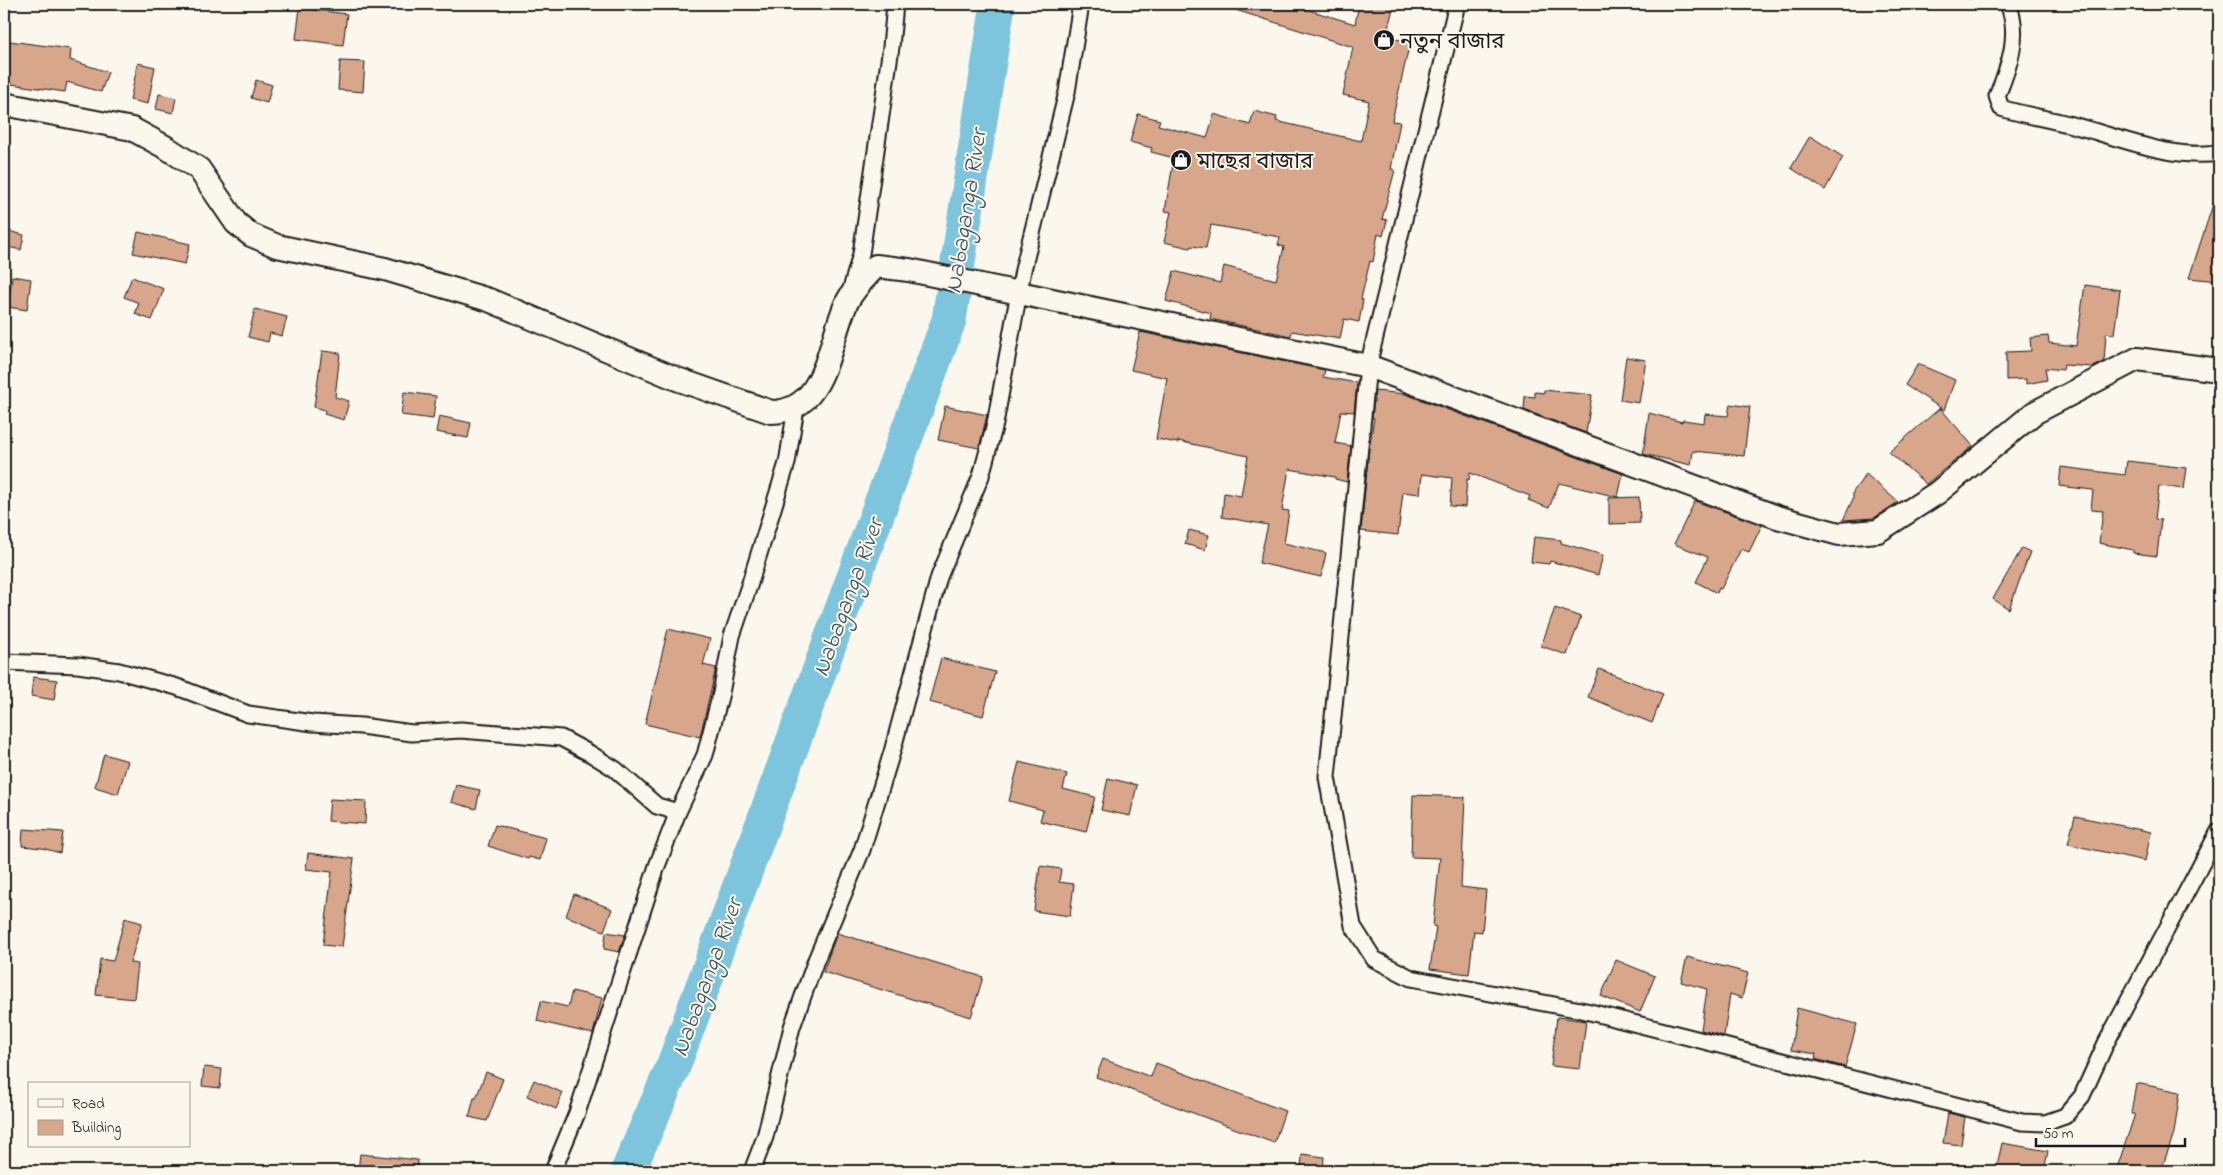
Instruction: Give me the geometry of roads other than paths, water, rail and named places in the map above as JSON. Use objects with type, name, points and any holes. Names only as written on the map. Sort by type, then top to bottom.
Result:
[{"type":"main road","points":[[4,104],[132,129],[167,148],[199,169],[236,223],[251,235],[277,246],[385,269],[489,300],[677,379],[771,412],[784,412],[796,408],[810,396],[820,378],[848,301],[862,281],[876,266],[909,270],[1368,366],[1777,517],[1839,534],[1878,531],[1937,494],[2034,413],[2136,359],[2219,370]]},
{"type":"street","points":[[848,301],[861,254],[891,47],[895,4]]},
{"type":"street","points":[[752,1171],[765,1137],[792,1027],[816,960],[862,850],[892,752],[939,576],[981,476],[995,424],[1018,293],[1066,92],[1081,4]]},
{"type":"street","points":[[1458,4],[1368,366],[1327,776],[1353,926],[1374,959],[1412,978],[1586,1011],[2022,1122],[2045,1123],[2065,1116],[2082,1096],[2106,1043],[2219,831]]},
{"type":"street","points":[[2008,4],[2012,14],[2014,38],[2007,72],[1997,96],[2001,108],[2026,116],[2067,124],[2158,150],[2189,155],[2219,152]]},
{"type":"street","points":[[553,1171],[577,1113],[615,1000],[641,913],[678,812],[705,755],[721,693],[732,636],[787,463],[796,408]]},
{"type":"street","points":[[4,662],[78,665],[119,671],[177,688],[248,714],[313,723],[361,726],[412,733],[460,730],[561,738],[615,769],[657,806],[678,812]]},
{"type":"waterway","name":"Nabaganga River","points":[[628,1171],[673,1067],[949,320],[998,4]]},
{"type":"place","name":"নতুন বাজার","points":[[1384,40]]},
{"type":"place","name":"মাছের বাজার","points":[[1181,160]]}]
